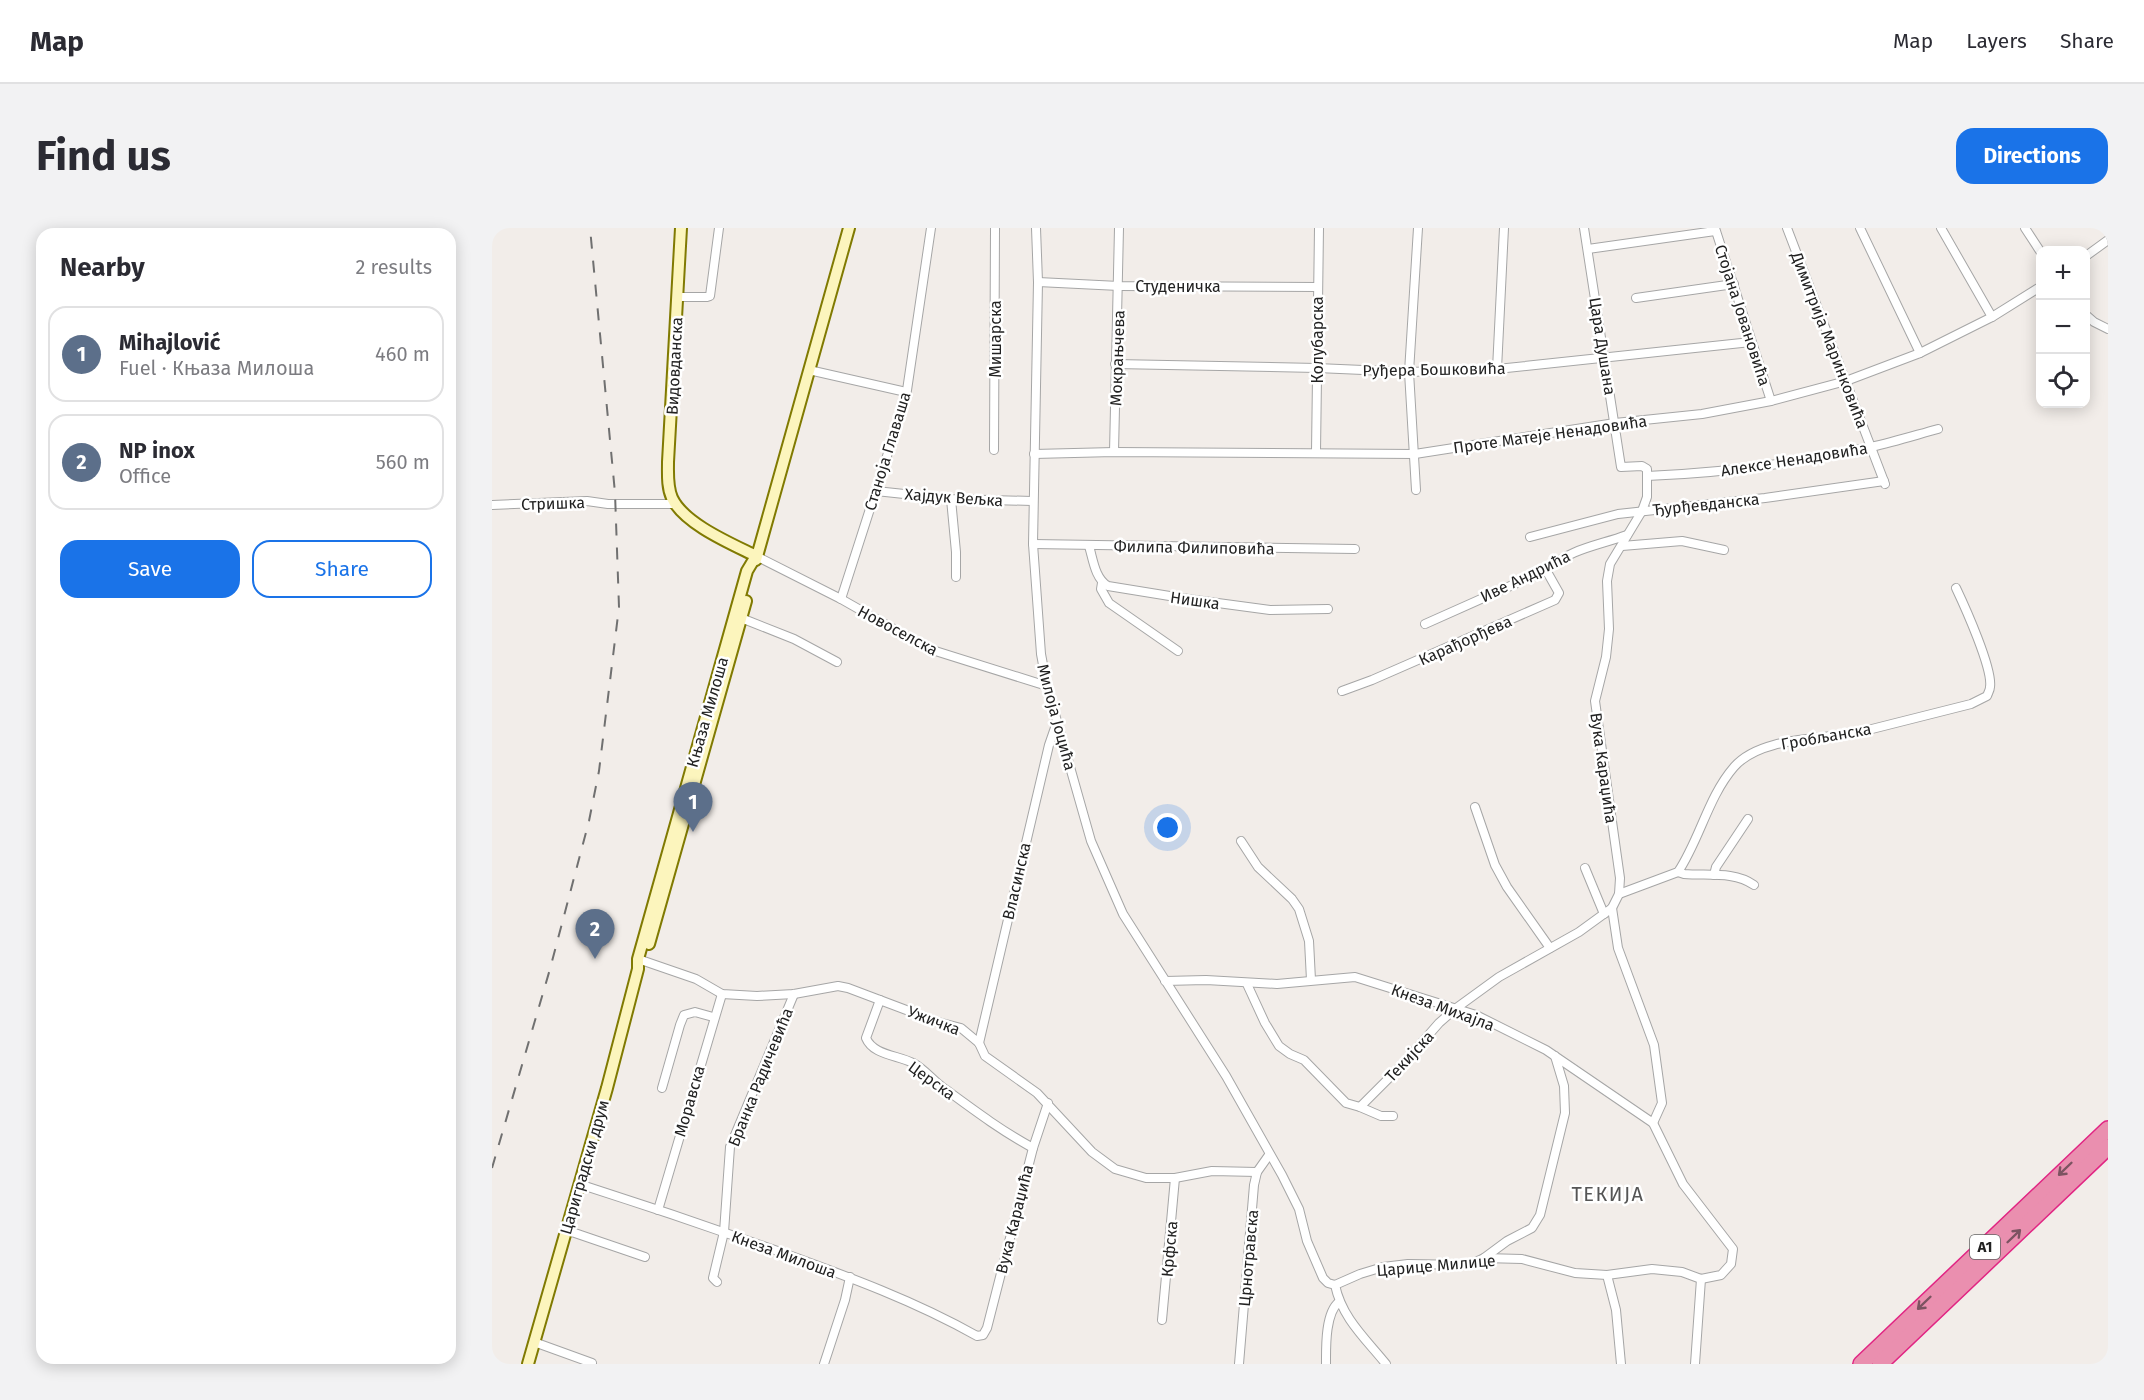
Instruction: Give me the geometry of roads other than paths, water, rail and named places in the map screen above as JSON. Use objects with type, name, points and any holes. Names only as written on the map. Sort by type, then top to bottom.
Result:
[{"type":"highway","name":"A1","points":[[1861,1364],[2108,1129]]},
{"type":"highway","name":"A1","points":[[1881,1364],[2108,1147]]},
{"type":"main road","name":"Видовданска","points":[[675,504],[668,483],[668,462],[681,228]]},
{"type":"main road","name":"Књаза Милоша","points":[[656,905],[755,569],[756,556],[849,228]]},
{"type":"main road","points":[[675,504],[700,526],[756,556]]},
{"type":"main road","name":"Књаза Милоша","points":[[656,905],[747,571],[756,556]]},
{"type":"main road","name":"Цариградски друм","points":[[528,1364],[656,905]]},
{"type":"street","points":[[678,297],[710,296],[718,228]]},
{"type":"street","name":"Станоја Главаша","points":[[841,600],[906,392],[931,228]]},
{"type":"street","name":"Мишарска","points":[[994,450],[995,228]]},
{"type":"street","name":"Милоја Јоцића","points":[[1036,228],[1038,282],[1032,501],[1033,544],[1041,654],[1047,686],[1091,841],[1123,914],[1226,1076],[1299,1209],[1307,1241],[1319,1270],[1328,1283],[1335,1285]]},
{"type":"street","name":"Мокрањчева","points":[[1114,452],[1119,228]]},
{"type":"street","name":"Колубарска","points":[[1316,452],[1318,228]]},
{"type":"street","points":[[1416,490],[1409,372],[1418,228]]},
{"type":"street","points":[[1497,369],[1504,228]]},
{"type":"street","name":"Цара Душана","points":[[1584,228],[1621,467],[1642,466],[1646,468],[1647,476]]},
{"type":"street","name":"Димитрија Маринковића","points":[[1787,228],[1885,483]]},
{"type":"street","points":[[1860,228],[1920,353]]},
{"type":"street","points":[[1941,228],[1992,317]]},
{"type":"street","points":[[2025,228],[2037,246]]},
{"type":"street","points":[[1588,249],[1715,230]]},
{"type":"street","name":"Стојана Јовановића","points":[[1715,230],[1771,401]]},
{"type":"street","points":[[2090,253],[2108,240]]},
{"type":"street","name":"Студеничка","points":[[1038,282],[1119,286],[1318,287]]},
{"type":"street","points":[[1636,298],[1734,284]]},
{"type":"street","name":"Проте Матеје Ненадовића","points":[[1034,454],[1316,452],[1415,454],[1615,423],[1702,414],[1771,401],[1846,381],[1920,353],[1992,317],[2036,290]]},
{"type":"street","points":[[2090,319],[2108,329]]},
{"type":"street","name":"Руђера Бошковића","points":[[1115,364],[1409,372],[1497,369],[1751,342]]},
{"type":"street","points":[[809,370],[906,392]]},
{"type":"street","name":"Алексе Ненадовића","points":[[1647,476],[1687,475],[1770,465],[1872,447],[1938,429]]},
{"type":"street","name":"Вука Караџића","points":[[1619,894],[1620,878],[1595,701],[1606,657],[1609,629],[1607,581],[1610,564],[1642,511],[1647,497],[1647,476]]},
{"type":"street","name":"Ђурђевданска","points":[[1530,537],[1618,514],[1885,483]]},
{"type":"street","name":"Хајдук Вељка","points":[[876,491],[951,499],[1032,501]]},
{"type":"street","points":[[951,499],[957,552],[956,577]]},
{"type":"street","name":"Стришка","points":[[492,505],[586,501],[614,504],[675,504]]},
{"type":"street","name":"Иве Андрића","points":[[1425,624],[1546,570],[1556,561],[1584,547],[1627,535]]},
{"type":"street","points":[[1622,546],[1682,542],[1724,550]]},
{"type":"street","name":"Филипа Филиповића","points":[[1033,544],[1355,549]]},
{"type":"street","points":[[1089,546],[1102,583],[1101,589],[1109,603],[1178,651]]},
{"type":"street","name":"Новоселска","points":[[756,556],[929,649],[1047,686]]},
{"type":"street","name":"Карађорђева","points":[[1342,691],[1556,600],[1559,593],[1546,570]]},
{"type":"street","name":"Нишка","points":[[1102,583],[1108,586],[1188,599],[1270,610],[1328,609]]},
{"type":"street","name":"Гробљанска","points":[[1678,872],[1720,787],[1733,768],[1745,756],[1775,745],[1858,732],[1971,704],[1987,696],[1990,686],[1987,668],[1956,588]]},
{"type":"street","points":[[741,618],[794,639],[837,662]]},
{"type":"street","name":"Власинска","points":[[979,1043],[1049,745],[1057,721]]},
{"type":"street","points":[[1475,807],[1499,872],[1550,948]]},
{"type":"street","points":[[1714,875],[1748,819]]},
{"type":"street","points":[[1241,841],[1258,867],[1292,898],[1299,909],[1310,941],[1311,980]]},
{"type":"street","points":[[1585,868],[1604,914]]},
{"type":"street","points":[[1653,1123],[1662,1103],[1654,1045],[1618,948],[1612,908],[1619,894],[1678,872],[1732,876],[1755,885]]},
{"type":"street","name":"Текијска","points":[[1360,1107],[1455,1009],[1499,977],[1550,948],[1612,908]]},
{"type":"street","name":"Ужичка","points":[[640,963],[696,979],[722,993],[757,996],[848,987],[938,1022],[961,1028],[979,1043],[985,1056],[1048,1103],[1092,1152],[1115,1169],[1146,1178],[1175,1178],[1212,1171],[1257,1172]]},
{"type":"street","name":"Кнеза Михајла","points":[[1165,981],[1206,980],[1277,984],[1354,977],[1383,984],[1476,1015],[1555,1056],[1653,1123],[1683,1184],[1733,1249],[1731,1264],[1721,1275],[1701,1279]]},
{"type":"street","points":[[1247,984],[1265,1023],[1279,1046],[1304,1060],[1346,1103],[1381,1116],[1393,1116]]},
{"type":"street","name":"Моравска","points":[[658,1210],[713,1017],[722,993]]},
{"type":"street","name":"Бранка Радичевића","points":[[717,1282],[713,1278],[724,1232],[730,1147],[794,994]]},
{"type":"street","name":"Церска","points":[[880,1000],[866,1038],[872,1048],[912,1063],[1005,1132],[1033,1148]]},
{"type":"street","points":[[662,1088],[684,1015],[695,1012],[713,1017]]},
{"type":"street","points":[[1484,1258],[1507,1241],[1532,1228],[1540,1215],[1565,1113],[1564,1086],[1555,1056]]},
{"type":"street","name":"Вука Караџића","points":[[983,1335],[987,1328],[1033,1148],[1048,1103]]},
{"type":"street","name":"Црнотравска","points":[[1239,1364],[1250,1227],[1257,1172],[1269,1155]]},
{"type":"street","name":"Крфска","points":[[1162,1320],[1175,1178]]},
{"type":"street","name":"Кнеза Милоша","points":[[579,1184],[850,1277],[937,1314],[977,1336],[983,1335]]},
{"type":"street","points":[[566,1230],[645,1257]]},
{"type":"street","name":"Царице Милице","points":[[1335,1285],[1383,1267],[1408,1264],[1469,1265],[1484,1258],[1521,1259],[1575,1273],[1607,1275],[1652,1269],[1682,1272],[1701,1279]]},
{"type":"street","points":[[1607,1275],[1616,1310],[1621,1364]]},
{"type":"street","points":[[824,1364],[850,1277]]},
{"type":"street","points":[[1695,1364],[1701,1279]]},
{"type":"street","points":[[1335,1285],[1339,1302],[1352,1323],[1386,1364]]},
{"type":"street","points":[[1326,1364],[1327,1333],[1334,1305],[1339,1302]]},
{"type":"street","points":[[534,1342],[592,1363]]},
{"type":"railway","points":[[492,1168],[550,969],[589,821],[599,771],[619,607],[615,493],[590,228]]},
{"type":"place","name":"Mihajlović","points":[[693,832]]},
{"type":"place","name":"NP inox","points":[[595,959]]},
{"type":"district","name":"ТЕКИЈА","points":[[1608,1194]]}]
